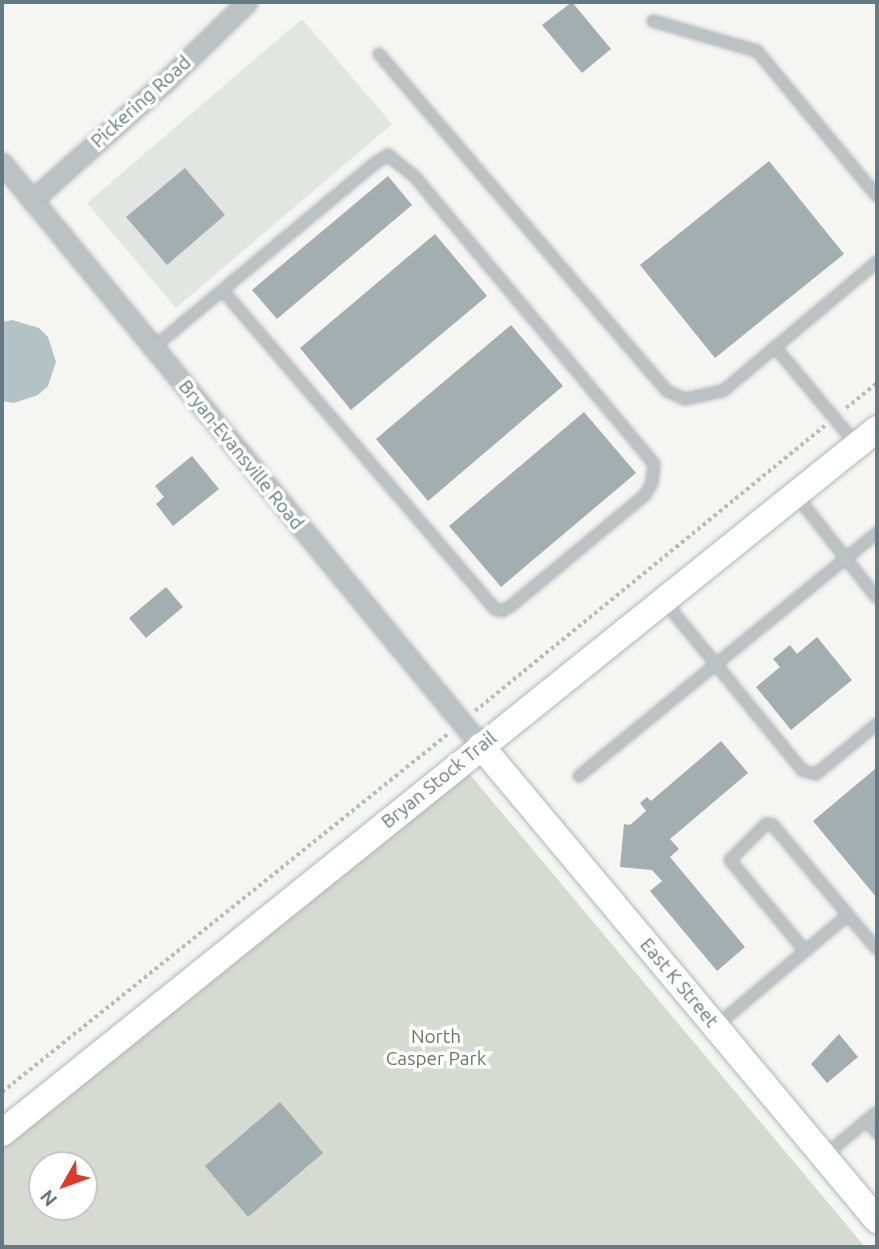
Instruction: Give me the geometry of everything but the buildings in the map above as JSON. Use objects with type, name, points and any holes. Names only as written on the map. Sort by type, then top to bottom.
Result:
[{"type":"main road","name":"Bryan Stock Trail","points":[[2,1133],[867,437]]},
{"type":"main road","name":"East K Street","points":[[481,746],[877,1220]]},
{"type":"street","name":"Pickering Road","points":[[32,200],[166,81],[247,2]]},
{"type":"street","name":"Bryan-Evansville Road","points":[[2,163],[481,746]]},
{"type":"lane","points":[[653,21],[757,51],[877,196]]},
{"type":"lane","points":[[379,54],[667,391],[685,399],[723,391],[877,262]]},
{"type":"lane","points":[[153,348],[223,290],[388,155],[415,177],[654,464],[652,483],[645,495],[511,606],[502,611],[495,608],[223,290]]},
{"type":"lane","points":[[775,347],[835,417],[867,437]]},
{"type":"lane","points":[[796,495],[877,598]]},
{"type":"lane","points":[[579,776],[877,533]]},
{"type":"lane","points":[[664,600],[803,771],[816,774],[877,724]]},
{"type":"lane","points":[[805,951],[730,860],[766,824],[772,824],[877,949]]},
{"type":"lane","points":[[715,1027],[848,915]]},
{"type":"lane","points":[[824,1156],[877,1112]]},
{"type":"lane","points":[[867,1121],[877,1133]]},
{"type":"path","points":[[2,1092],[462,723],[877,383]]},
{"type":"shaded area","points":[[302,19],[392,124],[176,308],[87,203]]},
{"type":"shaded area","points":[[12,320],[39,328],[48,337],[56,362],[48,386],[38,395],[14,403],[2,401],[2,322]]},
{"type":"green space","name":"North Casper Park","points":[[462,765],[865,1247],[2,1247],[2,1149]]}]
